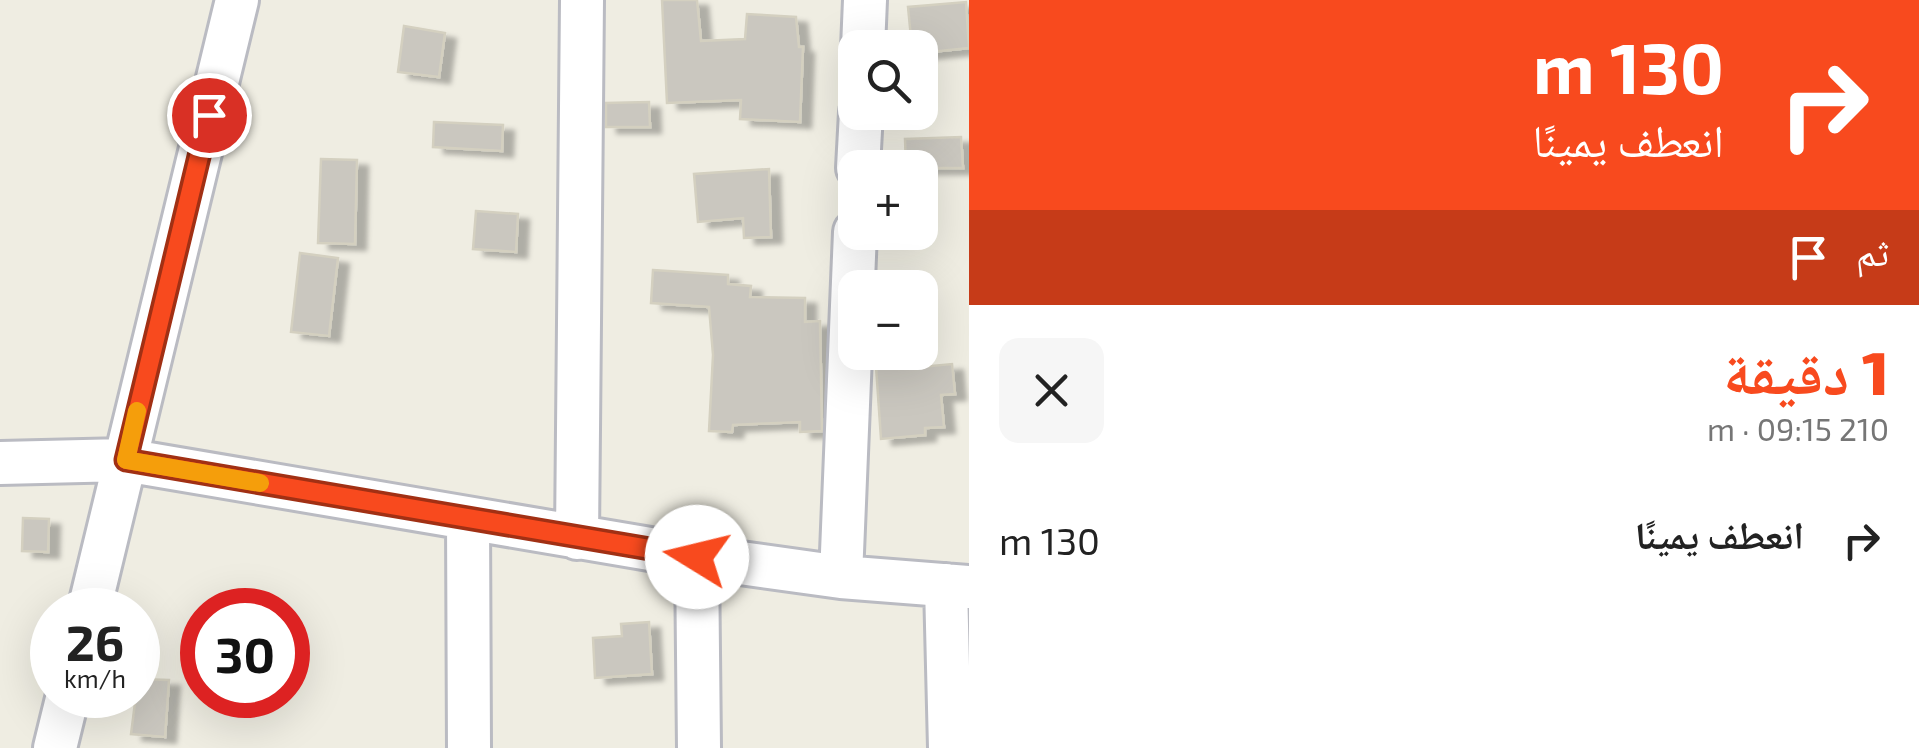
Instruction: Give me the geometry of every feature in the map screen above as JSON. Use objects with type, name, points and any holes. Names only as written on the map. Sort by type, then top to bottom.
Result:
[{"type":"street","points":[[94,588],[237,0]]},
{"type":"street","points":[[577,538],[582,0]]},
{"type":"street","points":[[864,30],[865,0]]},
{"type":"street","points":[[841,577],[855,250]]},
{"type":"street","points":[[0,463],[126,460],[697,557],[841,577],[958,586],[950,748]]},
{"type":"street","points":[[468,520],[469,748]]},
{"type":"street","points":[[697,557],[699,748]]},
{"type":"street","points":[[55,748],[62,718]]},
{"type":"building","points":[[662,0],[697,0],[701,41],[745,39],[747,14],[796,17],[799,47],[803,47],[800,122],[740,119],[741,100],[667,103]]},
{"type":"building","points":[[966,2],[969,48],[938,51],[938,30],[910,30],[908,7]]},
{"type":"building","points":[[404,26],[445,33],[439,77],[398,72]]},
{"type":"building","points":[[649,102],[650,127],[606,127],[606,103]]},
{"type":"building","points":[[434,122],[503,125],[502,151],[433,147]]},
{"type":"building","points":[[961,137],[963,168],[938,168],[938,150],[905,150],[905,139]]},
{"type":"building","points":[[321,159],[357,160],[355,244],[318,243]]},
{"type":"building","points":[[769,169],[771,237],[744,238],[743,218],[698,222],[694,174]]},
{"type":"building","points":[[476,211],[518,214],[516,252],[473,249]]},
{"type":"building","points":[[300,253],[338,258],[329,336],[291,332]]},
{"type":"building","points":[[653,270],[728,275],[728,284],[751,286],[750,297],[805,298],[805,322],[820,321],[822,431],[800,432],[800,422],[733,425],[732,432],[709,431],[713,355],[709,307],[651,303]]},
{"type":"building","points":[[952,364],[955,394],[941,395],[944,427],[925,428],[925,435],[881,439],[876,370],[938,370],[938,365]]},
{"type":"building","points":[[23,518],[49,519],[48,552],[22,551]]},
{"type":"building","points":[[649,622],[652,674],[595,678],[593,638],[622,636],[621,624]]},
{"type":"building","points":[[160,680],[169,680],[165,737],[131,734],[133,718],[160,718]]},
{"type":"slow traffic","points":[[137,411],[126,460],[260,483]]},
{"type":"route","points":[[209,115],[126,460],[697,557]]}]
